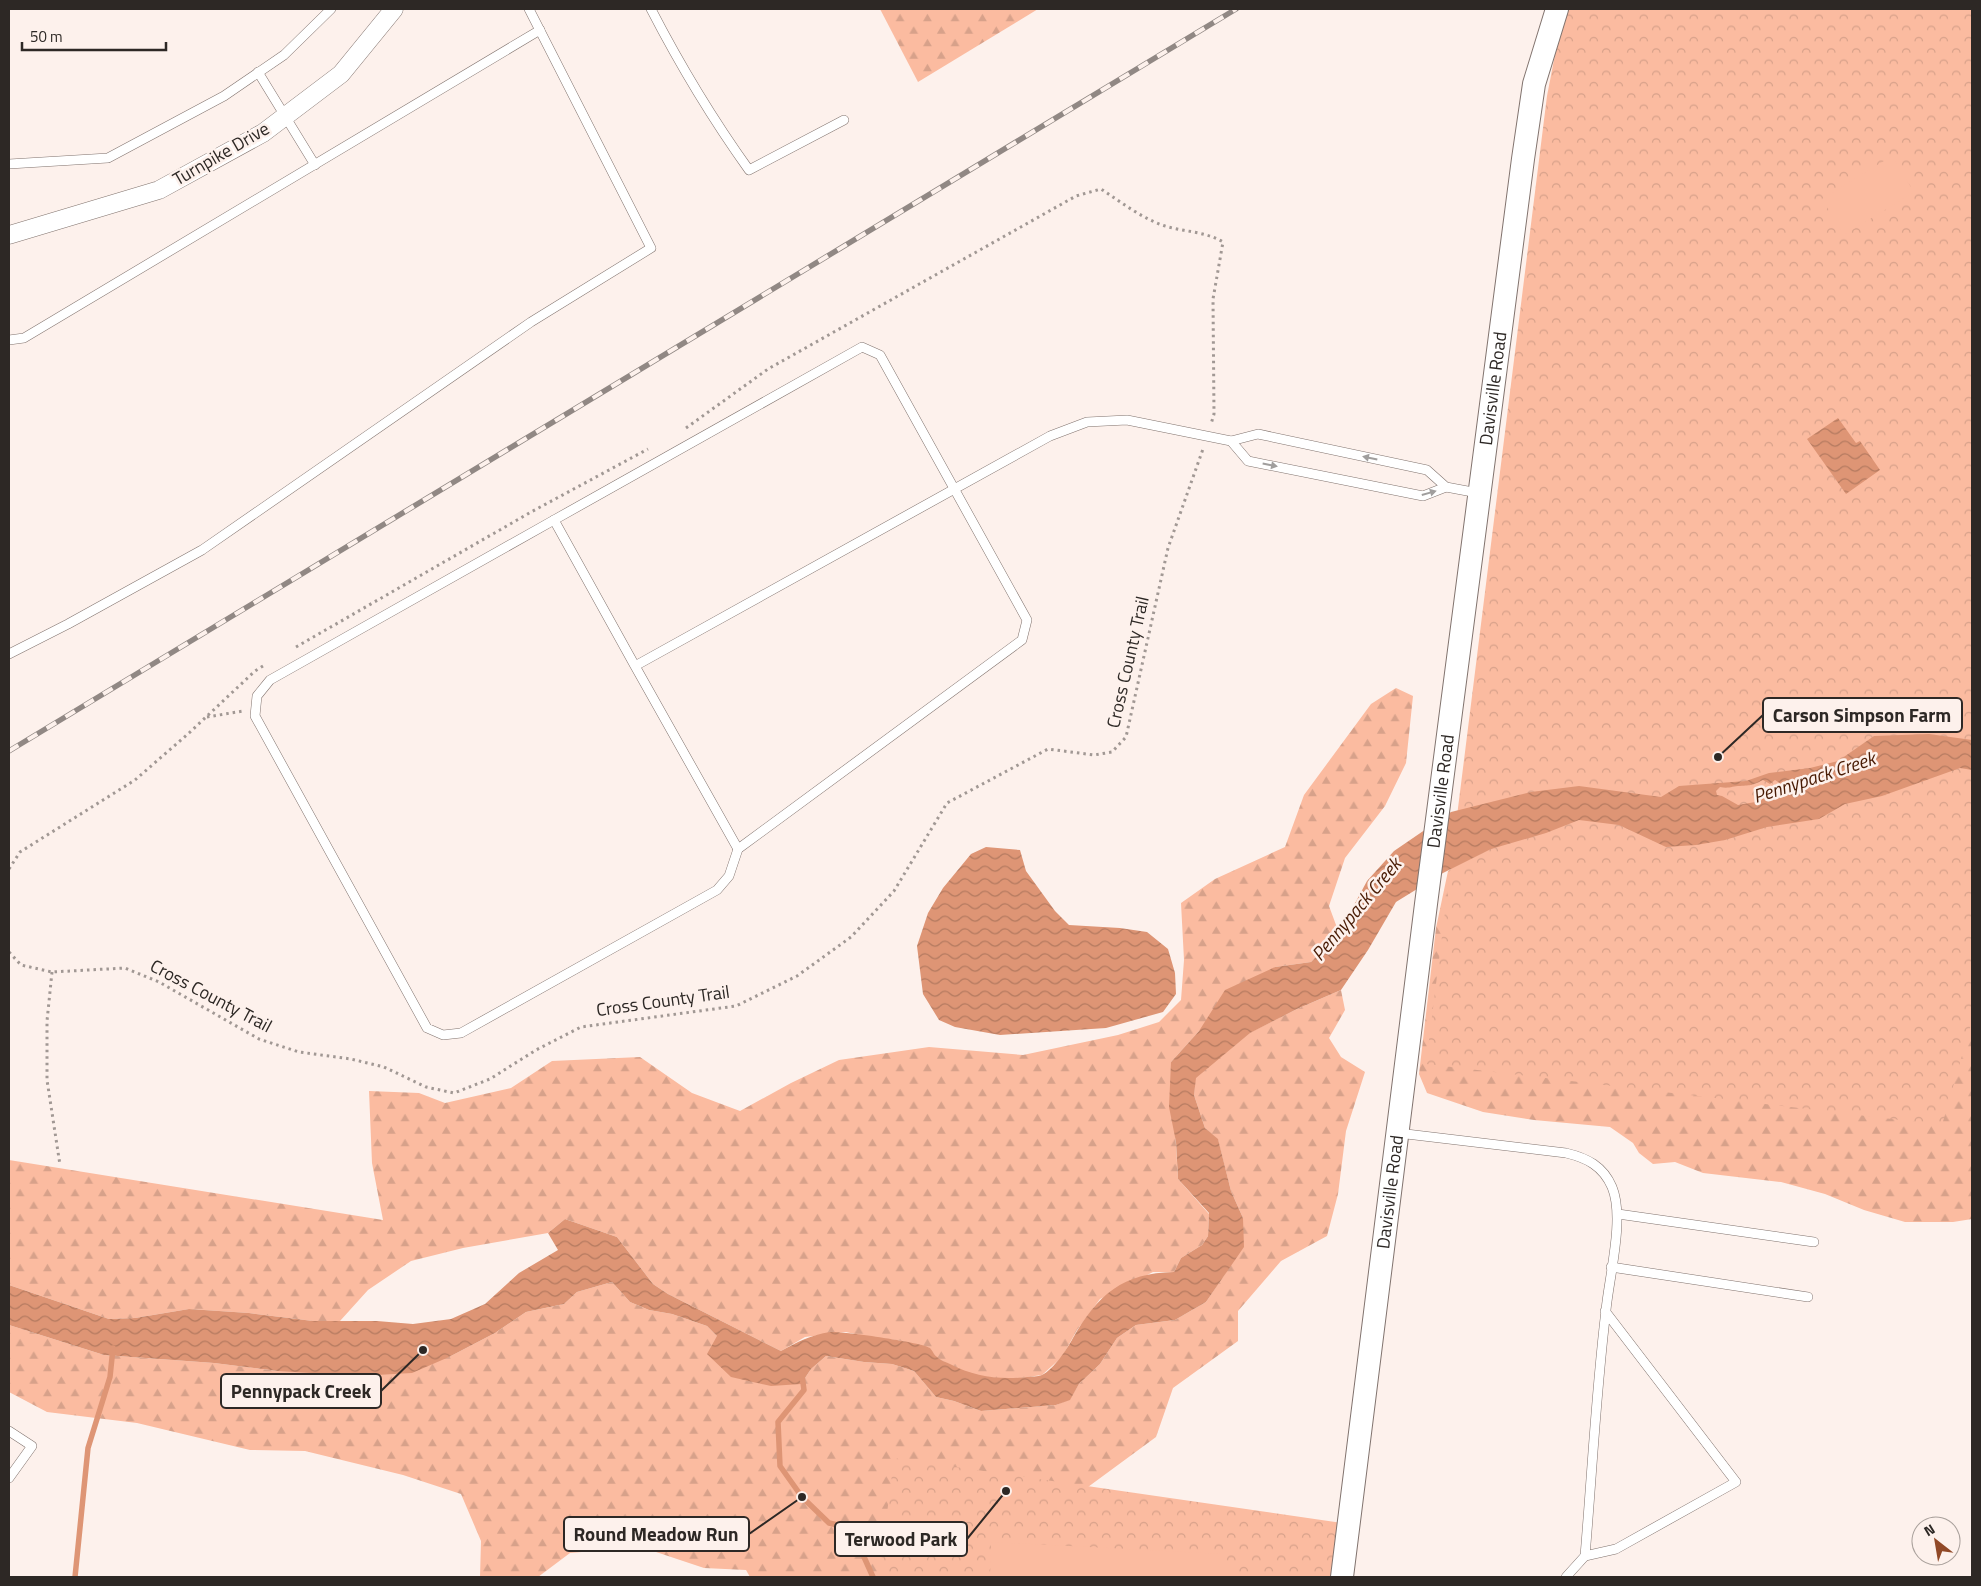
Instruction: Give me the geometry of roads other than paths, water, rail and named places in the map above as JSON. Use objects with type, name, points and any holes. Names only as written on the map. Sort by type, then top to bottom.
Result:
[{"type":"street","name":"Turnpike Drive","points":[[9,235],[159,190],[263,133],[340,74],[394,9]]},
{"type":"street","name":"Davisville Road","points":[[1342,1577],[1438,804],[1534,84],[1557,9]]},
{"type":"lane","points":[[9,164],[108,158],[224,96],[284,55],[331,9]]},
{"type":"lane","points":[[9,654],[68,624],[202,550],[531,322],[651,248],[529,9]]},
{"type":"lane","points":[[651,9],[682,69],[716,123],[749,170],[844,120]]},
{"type":"lane","points":[[9,340],[24,338],[540,30]]},
{"type":"lane","points":[[258,72],[315,165]]},
{"type":"lane","points":[[862,347],[880,355],[1027,620],[1022,640],[738,849],[729,876],[717,890],[461,1033],[443,1035],[427,1028],[255,716],[257,696],[270,680],[554,520],[862,347]]},
{"type":"lane","points":[[635,666],[1050,436],[1088,422],[1127,420],[1231,441],[1258,434],[1427,470],[1446,487],[1478,493]]},
{"type":"lane","points":[[1231,441],[1248,461],[1423,496],[1446,487]]},
{"type":"lane","points":[[554,520],[738,849]]},
{"type":"lane","points":[[1397,1133],[1566,1153],[1584,1157],[1597,1165],[1606,1175],[1612,1188],[1618,1214],[1605,1311],[1585,1556]]},
{"type":"lane","points":[[1618,1214],[1814,1242]]},
{"type":"lane","points":[[1611,1267],[1808,1297]]},
{"type":"lane","points":[[1566,1577],[1585,1556],[1616,1549],[1736,1482],[1605,1311]]},
{"type":"lane","points":[[9,1431],[32,1446],[9,1478]]},
{"type":"water","points":[[1838,418],[1856,443],[1860,441],[1880,470],[1846,494],[1807,439]]},
{"type":"water","points":[[1929,734],[1972,740],[1972,770],[1960,768],[1882,796],[1845,804],[1819,819],[1767,827],[1725,840],[1696,845],[1666,847],[1619,825],[1579,820],[1546,833],[1491,849],[1443,873],[1396,902],[1368,950],[1341,990],[1297,1009],[1250,1033],[1196,1078],[1194,1095],[1205,1128],[1218,1139],[1231,1191],[1243,1218],[1244,1247],[1206,1302],[1175,1320],[1136,1325],[1117,1338],[1100,1364],[1079,1384],[1070,1400],[1056,1405],[981,1411],[954,1401],[936,1397],[914,1371],[892,1364],[826,1356],[811,1369],[801,1384],[771,1386],[731,1377],[707,1354],[717,1336],[707,1326],[672,1314],[649,1310],[630,1302],[612,1282],[577,1292],[564,1304],[526,1312],[495,1333],[449,1357],[412,1373],[359,1376],[278,1371],[214,1363],[104,1355],[9,1325],[9,1285],[109,1319],[135,1318],[189,1309],[249,1313],[313,1321],[377,1321],[413,1324],[451,1319],[485,1304],[519,1273],[558,1250],[548,1233],[565,1219],[617,1237],[653,1284],[668,1294],[781,1351],[817,1335],[830,1332],[849,1333],[924,1346],[930,1348],[941,1360],[978,1375],[1007,1378],[1040,1376],[1047,1372],[1060,1358],[1082,1323],[1102,1298],[1126,1282],[1156,1273],[1174,1272],[1181,1258],[1202,1245],[1208,1236],[1209,1213],[1178,1179],[1176,1142],[1169,1107],[1171,1062],[1199,1031],[1225,990],[1275,967],[1311,962],[1339,933],[1367,881],[1394,851],[1451,812],[1531,792],[1579,786],[1661,797],[1679,786],[1746,781],[1769,773],[1810,768],[1838,761],[1874,736]],"holes":[[[1763,780],[1770,784],[1775,780],[1781,784],[1780,790],[1764,795],[1761,801],[1738,805],[1717,795],[1716,791],[1720,787],[1728,788],[1749,785]]]},
{"type":"water","points":[[986,847],[1020,850],[1026,871],[1055,911],[1069,925],[1120,928],[1147,932],[1168,949],[1175,973],[1176,994],[1163,1012],[1106,1028],[1000,1035],[955,1027],[939,1020],[923,994],[917,946],[928,913],[943,888],[971,854]]},
{"type":"waterway","points":[[75,1577],[88,1448],[110,1377],[113,1348]]},
{"type":"waterway","points":[[802,1375],[804,1390],[778,1422],[780,1466],[802,1497],[829,1523],[851,1528],[873,1577]]},
{"type":"railway","points":[[9,751],[1236,9]]},
{"type":"place","name":"Carson Simpson Farm","points":[[1718,757]]},
{"type":"place","name":"Pennypack Creek","points":[[423,1350]]},
{"type":"place","name":"Terwood Park","points":[[1006,1491]]},
{"type":"place","name":"Round Meadow Run","points":[[802,1497]]}]
